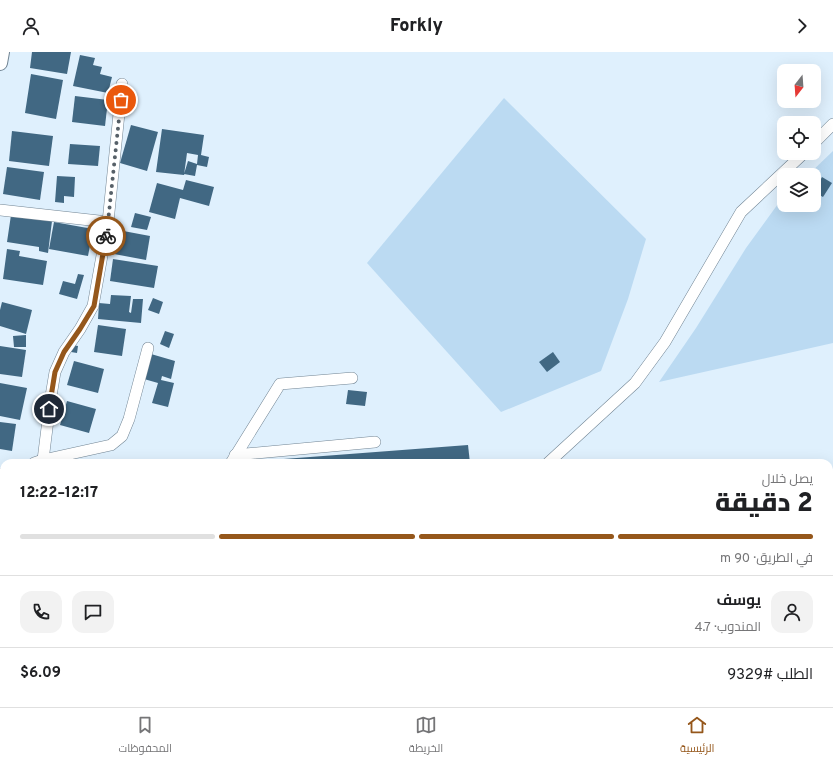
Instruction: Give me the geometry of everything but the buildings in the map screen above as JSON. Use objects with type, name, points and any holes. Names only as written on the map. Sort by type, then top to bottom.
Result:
[{"type":"street","points":[[0,63],[2,52]]},
{"type":"street","points":[[39,459],[55,372],[64,352],[94,306],[108,222],[122,84]]},
{"type":"street","points":[[821,136],[833,124]]},
{"type":"street","points":[[552,459],[635,383],[665,342],[741,212],[797,160]]},
{"type":"street","points":[[0,210],[108,222]]},
{"type":"street","points":[[48,459],[112,445],[122,436],[129,419],[148,348]]},
{"type":"street","points":[[233,459],[280,384],[352,378]]},
{"type":"street","points":[[233,459],[375,442]]},
{"type":"shaded area","points":[[504,98],[646,239],[628,299],[601,371],[501,412],[367,263]]},
{"type":"shaded area","points":[[833,151],[833,343],[659,382],[696,328],[746,248],[777,205],[777,212],[821,212],[821,168],[815,168]]},
{"type":"way so far","points":[[106,236],[121,100]]},
{"type":"route","points":[[49,409],[55,372],[64,352],[94,306],[106,236]]}]
